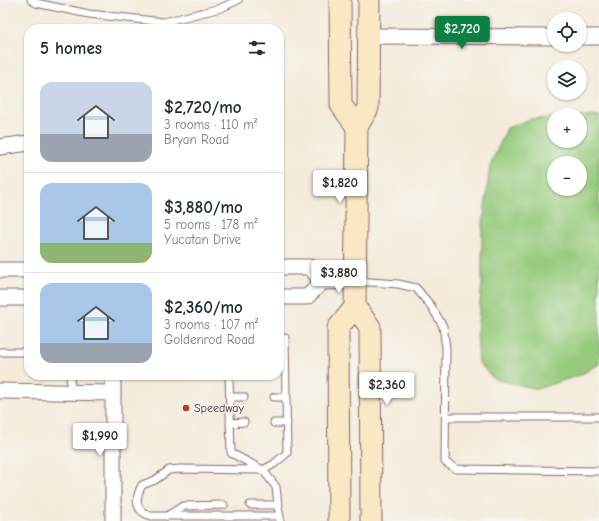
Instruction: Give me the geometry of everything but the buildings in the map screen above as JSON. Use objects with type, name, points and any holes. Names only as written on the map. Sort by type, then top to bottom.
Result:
[{"type":"main road","points":[[340,0],[341,105],[358,127]]},
{"type":"main road","points":[[352,0],[352,68],[368,87]]},
{"type":"main road","points":[[339,521],[338,328],[355,306],[358,127],[368,108],[369,0]]},
{"type":"main road","points":[[355,306],[370,327],[371,521]]},
{"type":"street","points":[[369,36],[547,37]]},
{"type":"street","points":[[587,37],[599,37]]},
{"type":"street","points":[[0,147],[24,144]]},
{"type":"street","points":[[284,267],[310,266],[322,282]]},
{"type":"street","points":[[0,270],[24,270]]},
{"type":"street","points":[[284,297],[307,297],[322,282],[356,281]]},
{"type":"street","points":[[0,298],[24,298]]},
{"type":"street","points":[[113,380],[113,521]]},
{"type":"street","points":[[0,391],[113,393]]},
{"type":"lane","points":[[31,0],[36,4],[89,14],[164,22],[221,8],[238,0]]},
{"type":"lane","points":[[356,281],[398,284],[416,288],[431,306],[443,326],[446,348],[445,462],[456,469],[599,471]]},
{"type":"lane","points":[[284,338],[284,348]]},
{"type":"lane","points":[[0,352],[24,352]]},
{"type":"lane","points":[[70,380],[71,392]]},
{"type":"lane","points":[[229,380],[231,453],[263,470],[276,487],[280,518],[151,516],[144,514],[139,508],[137,500],[138,491],[142,485],[155,480],[169,470],[263,470],[274,464],[287,453],[287,397],[284,380]]},
{"type":"lane","points":[[230,397],[244,397]]},
{"type":"lane","points":[[274,397],[287,397]]},
{"type":"lane","points":[[446,417],[599,417]]},
{"type":"lane","points":[[230,423],[244,422]]},
{"type":"lane","points":[[274,423],[287,423]]},
{"type":"lane","points":[[166,516],[183,506],[224,505]]},
{"type":"lane","points":[[250,505],[279,505]]},
{"type":"green space","points":[[587,116],[599,116],[599,364],[580,375],[537,389],[494,379],[479,363],[477,332],[482,283],[482,232],[490,166],[507,128],[530,119],[547,118],[547,148],[587,148]]},
{"type":"place","name":"Speedway","points":[[186,408]]}]
